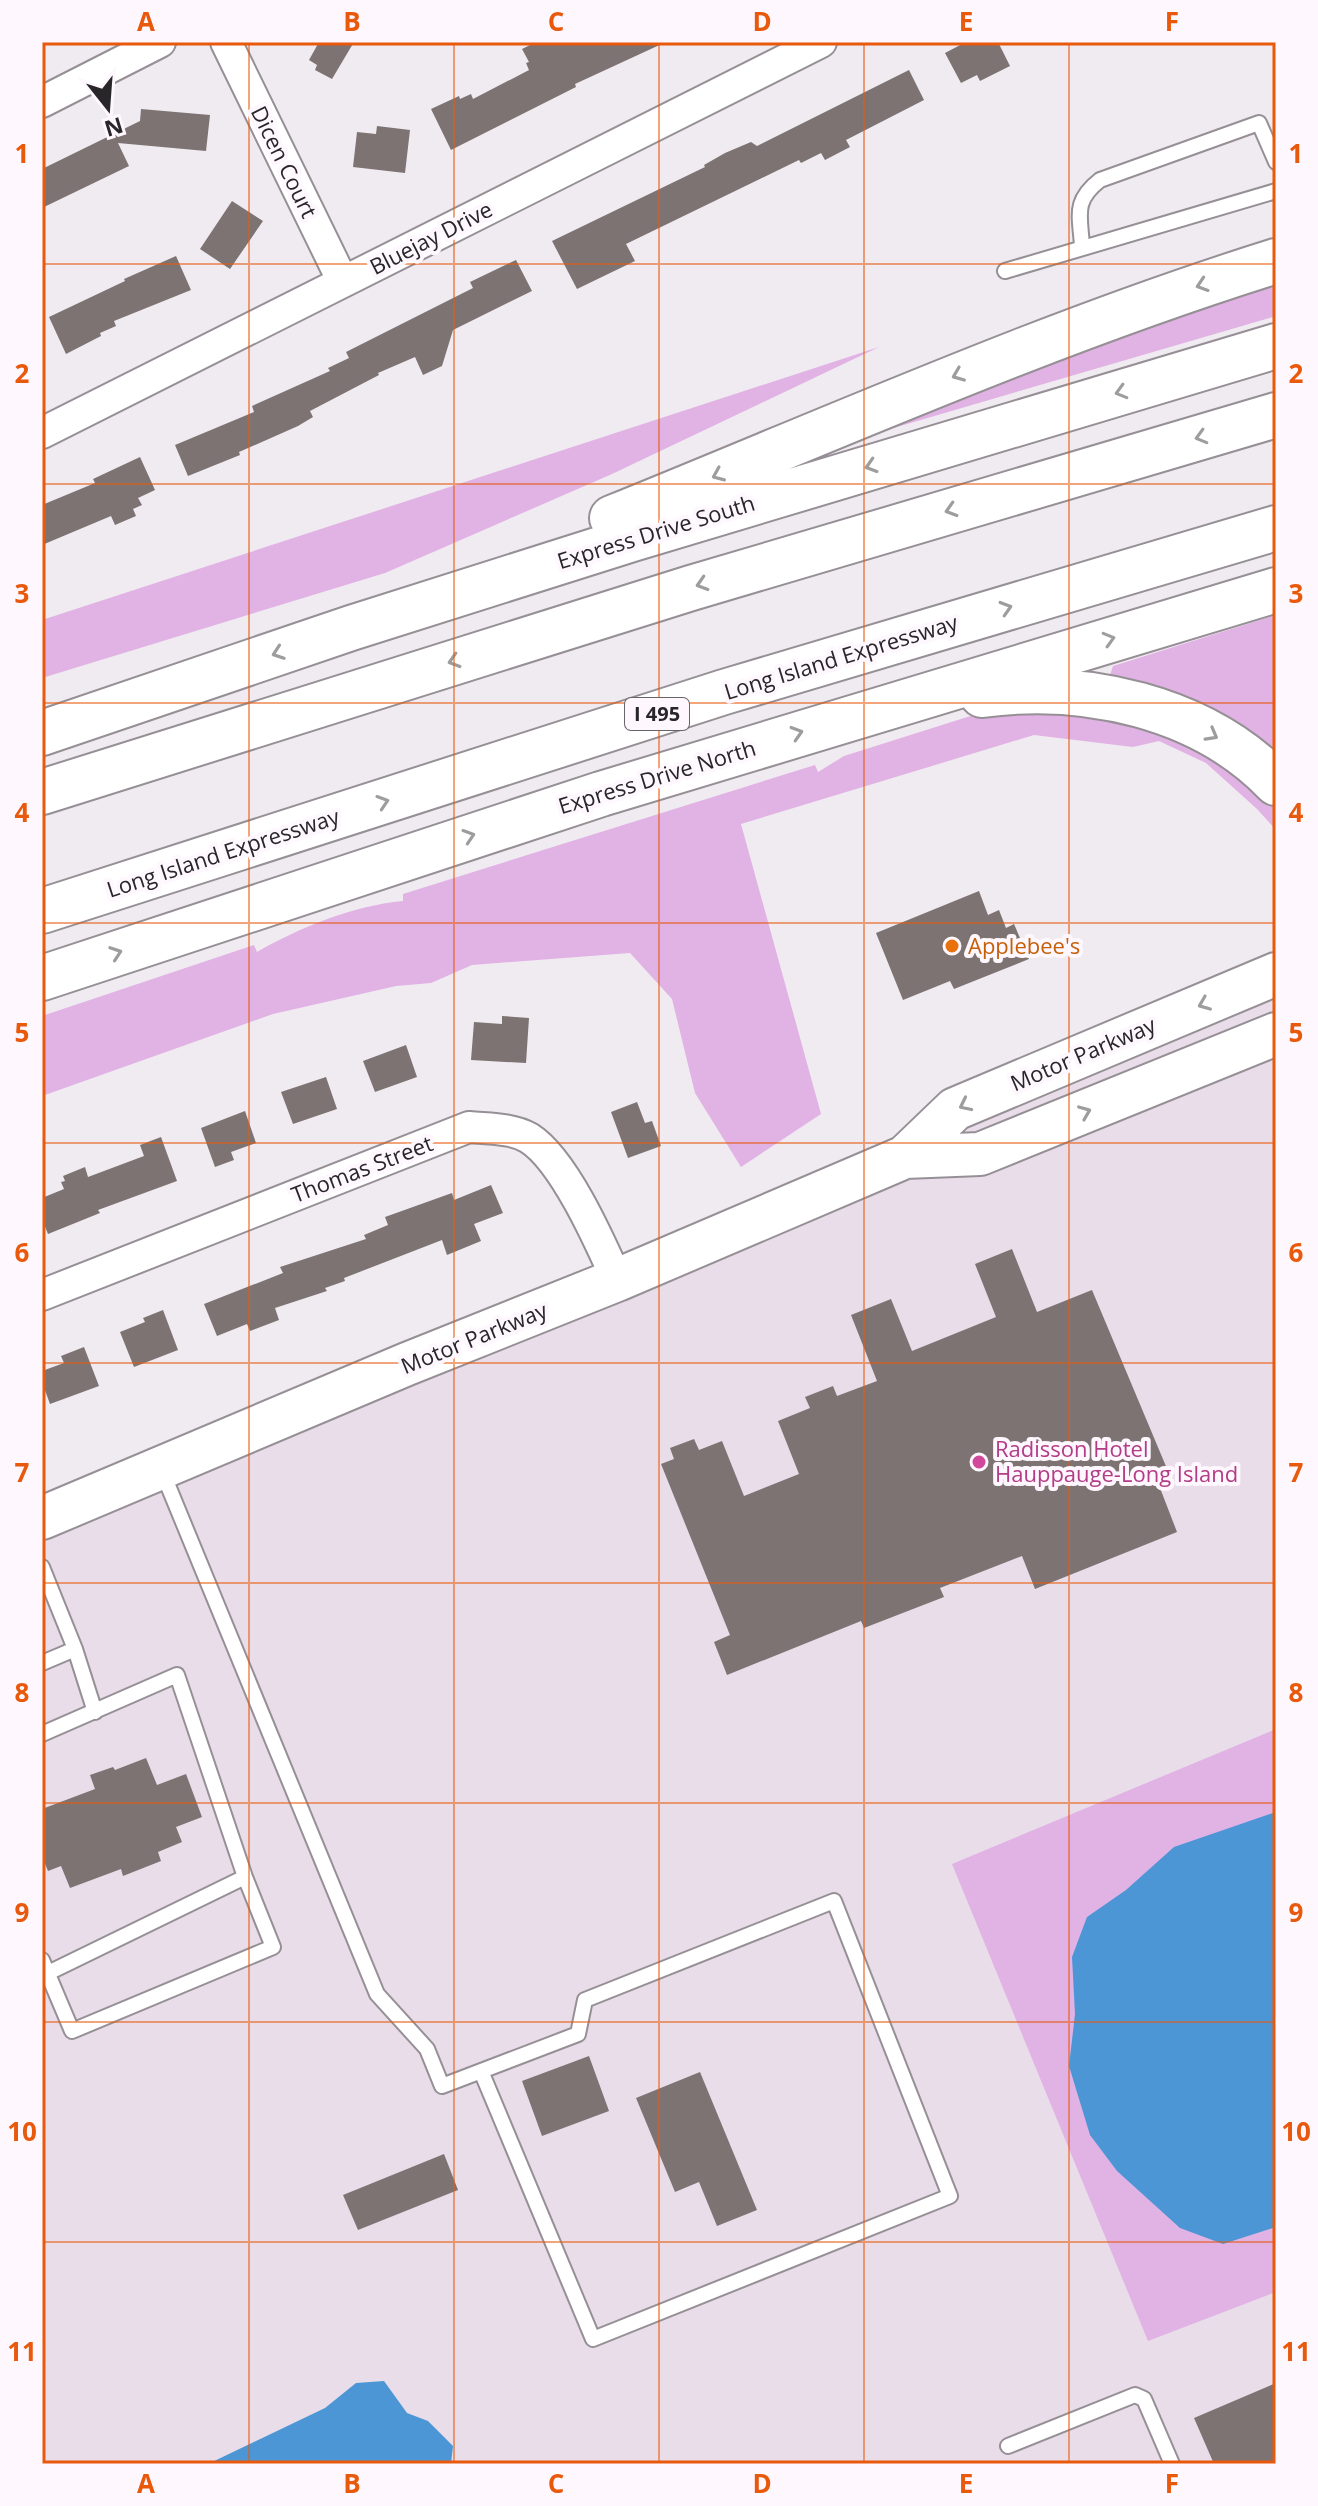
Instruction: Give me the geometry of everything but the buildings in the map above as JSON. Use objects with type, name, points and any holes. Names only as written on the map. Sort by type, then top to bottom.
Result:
[{"type":"highway","points":[[351,628],[524,552],[980,367],[1164,297],[1276,261]]},
{"type":"highway","name":"Express Drive South","points":[[42,733],[351,628],[717,512],[1276,346]]},
{"type":"highway","points":[[42,792],[691,588],[1276,415]]},
{"type":"highway","name":"Long Island Expressway","points":[[42,911],[724,692],[1276,528]]},
{"type":"highway","name":"Express Drive North","points":[[42,978],[425,850],[873,710],[1276,590]]},
{"type":"highway","points":[[873,710],[1009,692],[1112,697],[1200,729],[1247,758],[1276,783]]},
{"type":"main road","name":"Motor Parkway","points":[[42,1518],[905,1157],[955,1109],[1276,974]]},
{"type":"main road","name":"Motor Parkway","points":[[905,1157],[980,1154],[1276,1034]]},
{"type":"street","points":[[42,102],[160,42]]},
{"type":"street","name":"Dicen Court","points":[[226,42],[343,282]]},
{"type":"street","name":"Bluejay Drive","points":[[42,433],[821,42]]},
{"type":"street","name":"Thomas Street","points":[[42,1295],[469,1127],[506,1130],[530,1139],[558,1168],[597,1234],[617,1280]]},
{"type":"lane","points":[[1082,246],[1079,205],[1085,192],[1100,180],[1259,123],[1276,162]]},
{"type":"lane","points":[[1005,271],[1276,191]]},
{"type":"lane","points":[[161,1468],[377,1994],[427,2049],[442,2086],[481,2071],[578,2034],[585,2000],[834,1901],[950,2196],[593,2339],[481,2071]]},
{"type":"lane","points":[[42,1567],[75,1649],[95,1712]]},
{"type":"lane","points":[[42,1663],[75,1649]]},
{"type":"lane","points":[[42,1734],[177,1675],[245,1877],[273,1947],[72,2031],[45,1966],[245,1877]]},
{"type":"lane","points":[[1008,2446],[1135,2395],[1144,2399],[1172,2464]]},
{"type":"shaded area","points":[[1276,276],[1276,316],[808,453]]},
{"type":"shaded area","points":[[879,347],[612,474],[385,573],[42,678],[42,620]]},
{"type":"shaded area","points":[[1276,615],[1276,761],[1109,678],[1113,666]]},
{"type":"shaded area","points":[[1040,708],[1150,721],[1252,782],[1276,807],[1276,830],[1206,763],[1159,741],[1133,747],[1034,735],[741,824],[821,1114],[741,1167],[695,1093],[672,999],[630,953],[472,965],[431,983],[396,986],[273,1014],[42,1096],[42,1016],[254,945],[257,952],[327,919],[403,901],[403,894],[815,765],[818,772],[844,756],[980,713]]},
{"type":"shaded area","points":[[1276,977],[1276,2464],[42,2464],[42,1509],[755,1210],[1110,1043]]},
{"type":"shaded area","points":[[1276,1729],[1276,2292],[1148,2341],[952,1864]]},
{"type":"water","points":[[1276,1812],[1276,2227],[1223,2244],[1180,2228],[1117,2171],[1090,2135],[1069,2066],[1075,2014],[1072,1957],[1087,1917],[1126,1890],[1174,1847]]},
{"type":"water","points":[[384,2381],[407,2413],[428,2421],[453,2446],[451,2464],[208,2464],[325,2408],[356,2383]]},
{"type":"place","name":"Applebee's","points":[[952,946]]},
{"type":"place","name":"Radisson Hotel Hauppauge-Long Island","points":[[979,1462]]}]
